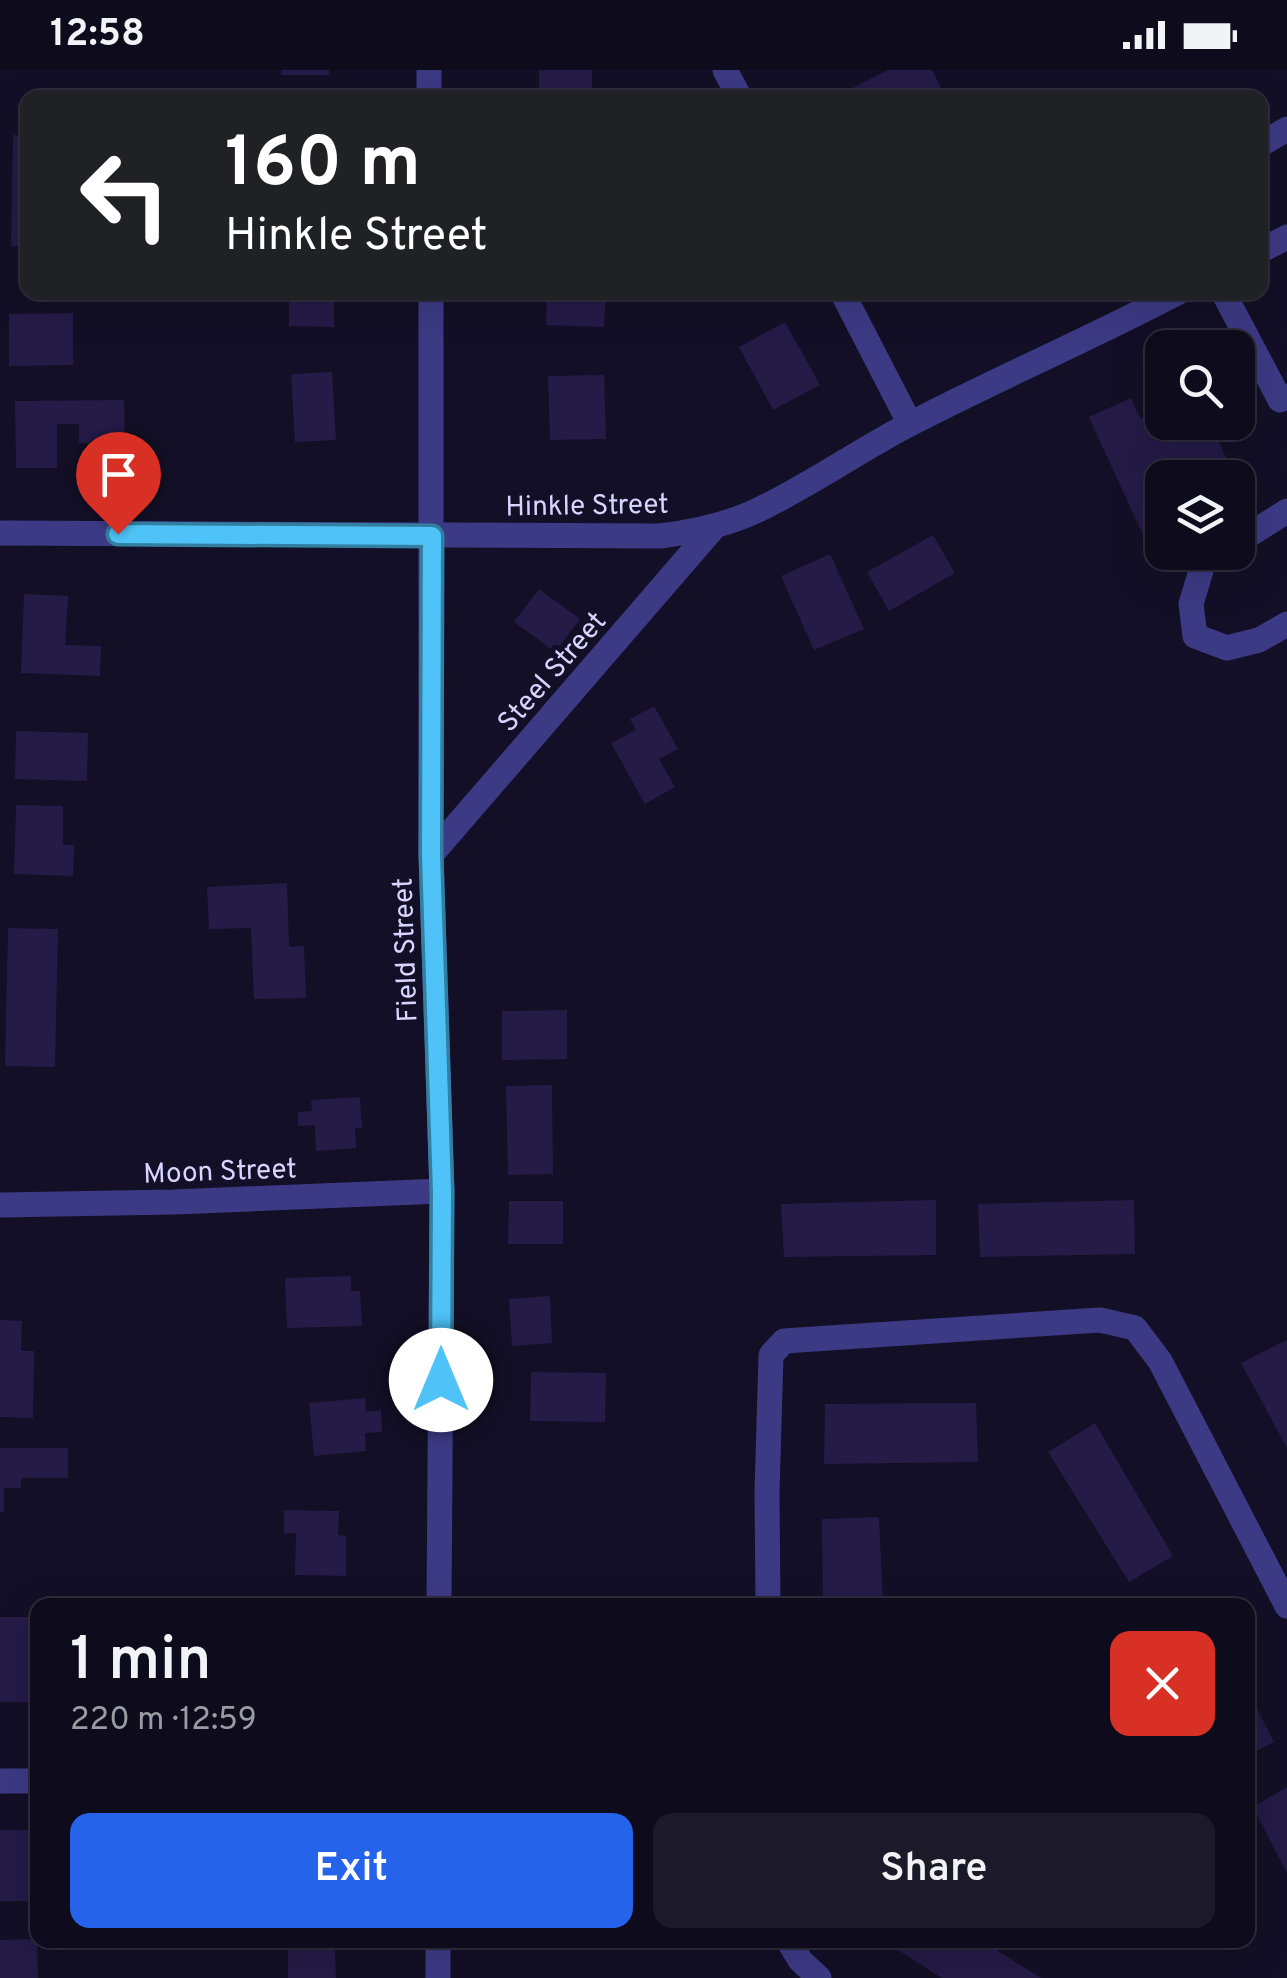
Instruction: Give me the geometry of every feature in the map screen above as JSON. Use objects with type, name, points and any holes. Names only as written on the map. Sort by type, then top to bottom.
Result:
[{"type":"street","name":"Field Street","points":[[430,300],[431,855],[442,1192],[439,1598]]},
{"type":"street","points":[[846,300],[910,424]]},
{"type":"street","name":"Hinkle Street","points":[[0,533],[660,536],[715,526],[756,511],[910,424],[1164,300]]},
{"type":"street","points":[[1227,300],[1280,400],[1287,396]]},
{"type":"street","points":[[1255,531],[1287,511]]},
{"type":"street","name":"Steel Street","points":[[431,855],[715,526]]},
{"type":"street","points":[[1201,570],[1191,604],[1195,636],[1228,648],[1259,640],[1287,624]]},
{"type":"street","name":"Moon Street","points":[[0,1205],[442,1192]]},
{"type":"street","points":[[768,1598],[771,1355],[784,1341],[1100,1320],[1136,1328],[1160,1360],[1287,1606]]},
{"type":"street","points":[[0,1780],[30,1780]]},
{"type":"street","points":[[438,1948],[438,1978]]},
{"type":"street","points":[[793,1948],[819,1978]]},
{"type":"building","points":[[281,70],[329,70],[329,75],[281,75]]},
{"type":"building","points":[[539,70],[592,70],[592,90],[539,90]]},
{"type":"building","points":[[888,70],[932,70],[942,90],[849,90]]},
{"type":"building","points":[[13,135],[20,135],[20,246],[11,246]]},
{"type":"building","points":[[289,300],[334,300],[334,327],[289,326]]},
{"type":"building","points":[[547,300],[606,300],[604,327],[546,325]]},
{"type":"building","points":[[73,313],[73,365],[9,366],[9,314]]},
{"type":"building","points":[[785,322],[820,385],[773,410],[739,347]]},
{"type":"building","points":[[332,372],[336,440],[295,442],[291,374]]},
{"type":"building","points":[[604,375],[606,439],[550,440],[548,376]]},
{"type":"building","points":[[1131,398],[1141,419],[1145,417],[1145,440],[1218,440],[1226,458],[1145,460],[1145,539],[1089,417]]},
{"type":"building","points":[[124,400],[125,442],[79,443],[79,424],[57,424],[57,468],[16,468],[15,401]]},
{"type":"building","points":[[933,535],[955,573],[889,611],[867,572]]},
{"type":"building","points":[[830,554],[864,629],[814,650],[781,576]]},
{"type":"building","points":[[539,589],[580,619],[555,652],[514,622]]},
{"type":"building","points":[[24,594],[68,596],[65,645],[101,646],[100,676],[21,673]]},
{"type":"building","points":[[654,706],[678,749],[659,759],[675,787],[645,804],[611,743],[636,730],[630,719]]},
{"type":"building","points":[[16,731],[88,733],[87,781],[15,779]]},
{"type":"building","points":[[16,805],[63,806],[63,845],[74,845],[73,876],[14,874]]},
{"type":"building","points":[[287,883],[289,947],[304,946],[306,998],[254,999],[251,928],[209,929],[207,887]]},
{"type":"building","points":[[8,928],[58,929],[55,1067],[5,1066]]},
{"type":"building","points":[[567,1010],[567,1059],[502,1060],[502,1011]]},
{"type":"building","points":[[552,1085],[553,1174],[508,1175],[506,1086]]},
{"type":"building","points":[[360,1097],[362,1128],[355,1128],[356,1148],[316,1151],[315,1125],[298,1126],[298,1112],[312,1111],[311,1100]]},
{"type":"building","points":[[936,1200],[936,1255],[784,1257],[781,1204]]},
{"type":"building","points":[[1134,1200],[1135,1254],[980,1257],[978,1204]]},
{"type":"building","points":[[509,1201],[563,1201],[563,1244],[508,1244]]},
{"type":"building","points":[[351,1276],[351,1291],[360,1291],[362,1326],[287,1328],[285,1278]]},
{"type":"building","points":[[550,1296],[552,1343],[512,1346],[509,1299]]},
{"type":"building","points":[[0,1320],[22,1321],[21,1351],[34,1351],[33,1418],[0,1417]]},
{"type":"building","points":[[1287,1340],[1287,1448],[1241,1363]]},
{"type":"building","points":[[531,1372],[606,1373],[605,1422],[530,1421]]},
{"type":"building","points":[[365,1398],[366,1412],[381,1410],[382,1432],[365,1433],[366,1451],[314,1456],[309,1403]]},
{"type":"building","points":[[976,1403],[978,1462],[824,1464],[825,1404]]},
{"type":"building","points":[[1095,1423],[1173,1556],[1129,1582],[1048,1452]]},
{"type":"building","points":[[0,1448],[68,1448],[68,1478],[21,1478],[21,1488],[4,1488],[4,1512],[0,1512]]},
{"type":"building","points":[[284,1510],[339,1511],[338,1535],[346,1536],[346,1576],[295,1575],[296,1533],[284,1534]]},
{"type":"building","points":[[879,1517],[883,1598],[823,1598],[822,1519]]},
{"type":"building","points":[[0,1617],[30,1617],[30,1702],[0,1702]]},
{"type":"building","points":[[1255,1705],[1274,1742],[1255,1752]]},
{"type":"building","points":[[1287,1787],[1287,1873],[1255,1811],[1255,1806]]},
{"type":"building","points":[[0,1830],[30,1830],[30,1901],[0,1901]]},
{"type":"building","points":[[30,1939],[30,1948],[37,1948],[38,1978],[0,1978],[0,1940]]},
{"type":"building","points":[[288,1948],[335,1949],[336,1978],[288,1978]]},
{"type":"building","points":[[895,1948],[994,1948],[1041,1978],[942,1978]]},
{"type":"route","points":[[118,534],[432,536],[431,855],[442,1192],[441,1380]]}]
